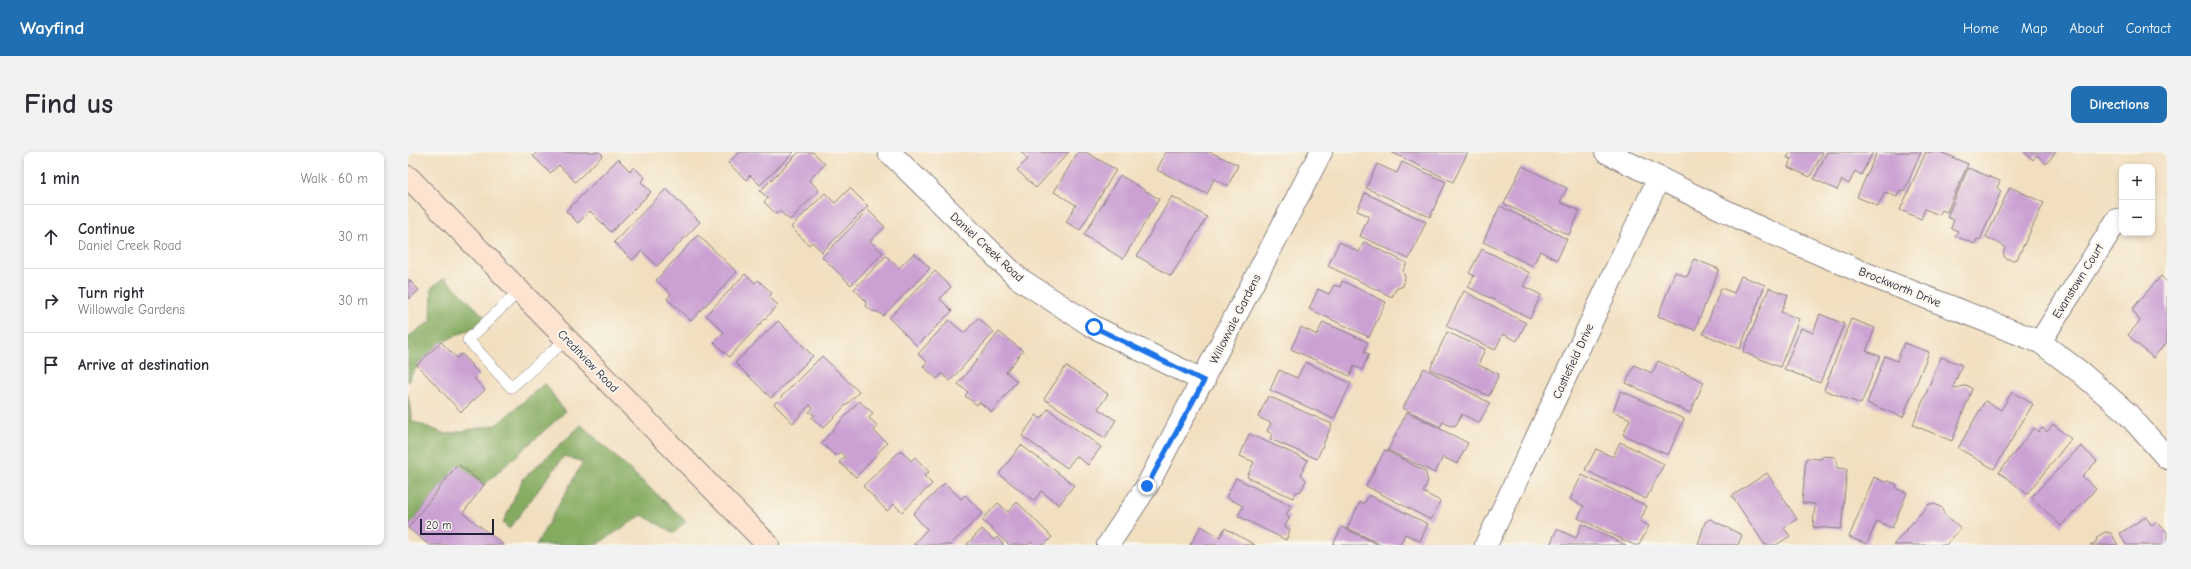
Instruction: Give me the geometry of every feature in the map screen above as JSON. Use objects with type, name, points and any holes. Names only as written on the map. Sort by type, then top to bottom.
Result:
[{"type":"main road","name":"Creditview Road","points":[[408,177],[768,545]]},
{"type":"street","name":"Daniel Creek Road","points":[[889,152],[1018,278],[1094,327],[1204,381]]},
{"type":"street","name":"Willowvale Gardens","points":[[1108,545],[1147,486],[1204,381],[1321,152]]},
{"type":"street","name":"Brockworth Drive","points":[[1606,152],[1758,227],[1809,250],[2040,342],[2080,372],[2127,413],[2167,458]]},
{"type":"street","name":"Castlefield Drive","points":[[1486,545],[1659,178]]},
{"type":"street","name":"Evanstown Court","points":[[2040,342],[2117,220]]},
{"type":"lane","points":[[519,291],[468,340],[511,387],[567,339]]},
{"type":"green space","points":[[445,278],[489,321],[452,337],[432,350],[415,369],[408,382],[408,337],[431,321],[432,287]]},
{"type":"green space","points":[[545,383],[565,412],[484,485],[458,465],[408,527],[408,394],[412,421],[446,434],[496,425]]},
{"type":"green space","points":[[581,425],[686,521],[674,533],[642,515],[596,545],[536,545],[583,462],[564,456],[509,529],[503,523],[523,479]]},
{"type":"building","points":[[537,152],[600,152],[603,155],[575,182],[559,165],[550,173],[533,156]]},
{"type":"building","points":[[739,152],[794,152],[760,185],[750,175],[746,180],[728,163]]},
{"type":"building","points":[[799,152],[813,152],[825,164],[809,180],[819,190],[790,220],[779,211],[776,214],[764,202],[768,198],[760,191]]},
{"type":"building","points":[[1021,152],[1069,152],[1036,188],[1017,170],[1028,159]]},
{"type":"building","points":[[1078,152],[1086,152],[1116,170],[1080,230],[1066,222],[1076,205],[1054,192]]},
{"type":"building","points":[[1166,152],[1210,152],[1238,165],[1228,186],[1214,179],[1207,194],[1157,170]]},
{"type":"building","points":[[1391,152],[1468,152],[1453,182]]},
{"type":"building","points":[[1790,152],[1823,152],[1810,177],[1788,167],[1791,159],[1787,158]]},
{"type":"building","points":[[1827,152],[1873,152],[1861,175],[1855,171],[1849,184],[1842,180],[1837,190],[1814,179]]},
{"type":"building","points":[[1877,152],[1921,152],[1904,192],[1900,190],[1897,197],[1885,192],[1878,206],[1857,197]]},
{"type":"building","points":[[1926,152],[1940,152],[1968,164],[1947,212],[1942,210],[1939,215],[1925,209],[1921,219],[1900,210]]},
{"type":"building","points":[[2024,152],[2056,152],[2046,164],[2037,155],[2033,160]]},
{"type":"building","points":[[618,159],[630,171],[634,167],[645,178],[641,182],[651,192],[611,232],[590,211],[578,223],[566,211]]},
{"type":"building","points":[[1402,162],[1446,182],[1430,217],[1366,188],[1377,164],[1397,173]]},
{"type":"building","points":[[1522,166],[1567,188],[1560,202],[1580,211],[1569,235],[1504,204]]},
{"type":"building","points":[[1968,168],[2000,181],[1997,188],[2001,191],[1980,240],[1977,239],[1975,244],[1955,236],[1958,231],[1951,228],[1954,220],[1947,217]]},
{"type":"building","points":[[1120,175],[1159,199],[1123,259],[1084,235]]},
{"type":"building","points":[[2010,187],[2044,203],[2017,259],[2012,260],[2005,258],[2003,253],[2006,247],[1986,237]]},
{"type":"building","points":[[850,188],[868,206],[822,252],[812,242],[809,245],[791,227],[825,193],[835,203]]},
{"type":"building","points":[[666,189],[700,222],[657,266],[642,251],[632,260],[614,242]]},
{"type":"building","points":[[1365,193],[1426,222],[1409,259],[1360,236],[1369,216],[1357,211]]},
{"type":"building","points":[[1172,196],[1207,217],[1171,276],[1137,256]]},
{"type":"building","points":[[1500,206],[1567,239],[1557,260],[1540,251],[1533,266],[1483,242]]},
{"type":"building","points":[[868,210],[885,227],[870,241],[883,253],[851,285],[822,257]]},
{"type":"building","points":[[698,235],[737,272],[691,321],[667,299],[671,294],[656,280]]},
{"type":"building","points":[[1339,242],[1359,252],[1364,242],[1407,263],[1403,271],[1405,277],[1403,286],[1396,289],[1392,297],[1328,266]]},
{"type":"building","points":[[1482,249],[1530,273],[1523,286],[1541,295],[1530,318],[1468,287],[1474,276],[1469,273]]},
{"type":"building","points":[[914,253],[930,268],[883,316],[878,312],[872,311],[866,306],[865,300],[854,289],[886,256],[899,268]]},
{"type":"building","points":[[1694,259],[1719,269],[1695,330],[1658,316],[1675,272],[1687,277]]},
{"type":"building","points":[[935,271],[951,287],[940,299],[952,311],[917,346],[889,318]]},
{"type":"building","points":[[745,274],[755,283],[758,280],[772,293],[769,297],[778,305],[729,357],[714,342],[724,332],[706,315]]},
{"type":"building","points":[[1741,276],[1765,285],[1740,349],[1703,334],[1721,288],[1734,293]]},
{"type":"building","points":[[2161,276],[2167,282],[2167,342],[2153,358],[2128,335],[2140,321],[2132,309]]},
{"type":"building","points":[[408,279],[419,290],[408,300]]},
{"type":"building","points":[[1342,281],[1386,302],[1369,337],[1309,309],[1318,289],[1329,294],[1334,285],[1340,287]]},
{"type":"building","points":[[1769,288],[1788,295],[1781,312],[1799,319],[1780,367],[1743,352]]},
{"type":"building","points":[[1464,291],[1526,323],[1517,341],[1503,334],[1495,350],[1446,326]]},
{"type":"building","points":[[1820,314],[1844,324],[1820,383],[1784,369],[1801,328],[1813,333]]},
{"type":"building","points":[[978,318],[994,332],[950,381],[942,374],[937,379],[923,366],[927,362],[918,354],[949,320],[964,333]]},
{"type":"building","points":[[1851,319],[1875,328],[1866,351],[1880,356],[1861,404],[1824,390]]},
{"type":"building","points":[[778,321],[813,356],[771,398],[735,363]]},
{"type":"building","points":[[1323,322],[1368,342],[1364,352],[1369,354],[1362,370],[1354,366],[1350,376],[1291,349],[1301,327],[1317,335]]},
{"type":"building","points":[[999,332],[1023,351],[1006,372],[1017,381],[992,412],[979,402],[977,405],[965,396],[968,392],[958,384]]},
{"type":"building","points":[[1447,332],[1485,349],[1478,365],[1499,374],[1489,396],[1430,369]]},
{"type":"building","points":[[441,342],[457,358],[462,354],[479,374],[474,379],[485,390],[461,412],[417,365]]},
{"type":"building","points":[[1904,343],[1929,352],[1903,417],[1867,403],[1885,356],[1897,361]]},
{"type":"building","points":[[822,356],[859,392],[823,428],[812,418],[815,415],[809,412],[813,408],[810,405],[793,423],[774,404]]},
{"type":"building","points":[[1941,357],[1962,365],[1953,387],[1956,388],[1967,385],[1972,389],[1952,441],[1913,425]]},
{"type":"building","points":[[1658,361],[1704,382],[1690,413],[1626,383],[1634,365],[1652,373]]},
{"type":"building","points":[[1305,362],[1351,383],[1334,419],[1270,390],[1279,370],[1297,378]]},
{"type":"building","points":[[1066,366],[1108,394],[1098,409],[1116,420],[1105,438],[1044,399]]},
{"type":"building","points":[[1424,368],[1490,403],[1479,423],[1462,414],[1456,425],[1450,426],[1443,422],[1440,427],[1403,408]]},
{"type":"building","points":[[1621,391],[1684,419],[1668,455],[1623,435],[1630,419],[1613,411]]},
{"type":"building","points":[[2012,392],[2033,404],[1994,469],[1958,448],[1985,401],[2001,410]]},
{"type":"building","points":[[1268,396],[1332,424],[1317,459],[1270,439],[1272,434],[1267,431],[1271,423],[1258,417]]},
{"type":"building","points":[[859,401],[873,413],[869,418],[878,426],[874,431],[887,443],[856,477],[839,462],[845,457],[840,452],[836,456],[821,443]]},
{"type":"building","points":[[1048,409],[1101,447],[1088,465],[1076,456],[1067,468],[1022,436],[1036,415],[1041,419]]},
{"type":"building","points":[[1407,412],[1468,443],[1457,464],[1443,457],[1435,473],[1388,450]]},
{"type":"building","points":[[2053,424],[2071,439],[2027,494],[1999,472],[2034,428],[2039,432],[2042,428],[2047,432]]},
{"type":"building","points":[[1249,434],[1308,460],[1301,474],[1306,480],[1301,491],[1296,492],[1293,498],[1247,477],[1254,462],[1240,456]]},
{"type":"building","points":[[1620,442],[1664,464],[1646,499],[1585,470],[1596,449],[1613,457]]},
{"type":"building","points":[[1021,445],[1074,485],[1059,505],[1041,491],[1034,501],[999,474]]},
{"type":"building","points":[[2081,446],[2097,461],[2082,476],[2096,489],[2061,526],[2031,497]]},
{"type":"building","points":[[901,450],[911,461],[915,457],[929,472],[924,476],[932,484],[902,512],[894,504],[887,511],[863,486]]},
{"type":"building","points":[[1385,450],[1425,471],[1428,481],[1423,492],[1440,501],[1431,520],[1366,486]]},
{"type":"building","points":[[1824,456],[1835,457],[1837,461],[1837,468],[1847,469],[1841,529],[1813,527],[1815,504],[1802,503],[1806,458],[1820,459]]},
{"type":"building","points":[[458,464],[484,485],[463,513],[504,545],[429,545],[408,528]]},
{"type":"building","points":[[1767,473],[1797,519],[1784,528],[1790,536],[1776,545],[1765,545],[1732,496]]},
{"type":"building","points":[[1582,475],[1647,506],[1640,521],[1649,526],[1639,545],[1634,545],[1578,518],[1584,506],[1570,499]]},
{"type":"building","points":[[1874,477],[1885,482],[1888,481],[1896,484],[1897,489],[1907,493],[1892,528],[1877,521],[1867,544],[1849,537]]},
{"type":"building","points":[[1236,478],[1291,506],[1286,515],[1290,517],[1285,526],[1290,530],[1286,540],[1238,516],[1243,506],[1226,497]]},
{"type":"building","points":[[945,483],[961,499],[965,495],[983,513],[950,545],[913,545],[927,529],[913,514]]},
{"type":"building","points":[[1369,495],[1428,524],[1420,541],[1405,534],[1400,545],[1382,545],[1347,528],[1360,502],[1364,504]]},
{"type":"building","points":[[1017,502],[1052,537],[1044,545],[1034,545],[1031,542],[1028,545],[1009,545],[982,520],[998,503],[1008,512]]},
{"type":"building","points":[[1929,504],[1935,504],[1942,508],[1944,514],[1961,528],[1946,545],[1893,545]]},
{"type":"building","points":[[2146,517],[2152,526],[2157,522],[2167,532],[2167,545],[2126,545],[2120,533]]},
{"type":"building","points":[[1710,519],[1742,535],[1738,545],[1698,545],[1705,522]]},
{"type":"building","points":[[1582,524],[1626,545],[1550,545],[1557,529],[1576,538]]},
{"type":"building","points":[[1201,526],[1220,537],[1225,528],[1255,545],[1190,545]]},
{"type":"building","points":[[1342,527],[1379,545],[1333,545]]},
{"type":"building","points":[[982,529],[994,540],[997,537],[1004,545],[966,545]]},
{"type":"building","points":[[2105,532],[2111,533],[2118,545],[2090,545],[2096,542],[2097,537]]},
{"type":"route","points":[[1094,327],[1204,381],[1147,486]]}]
